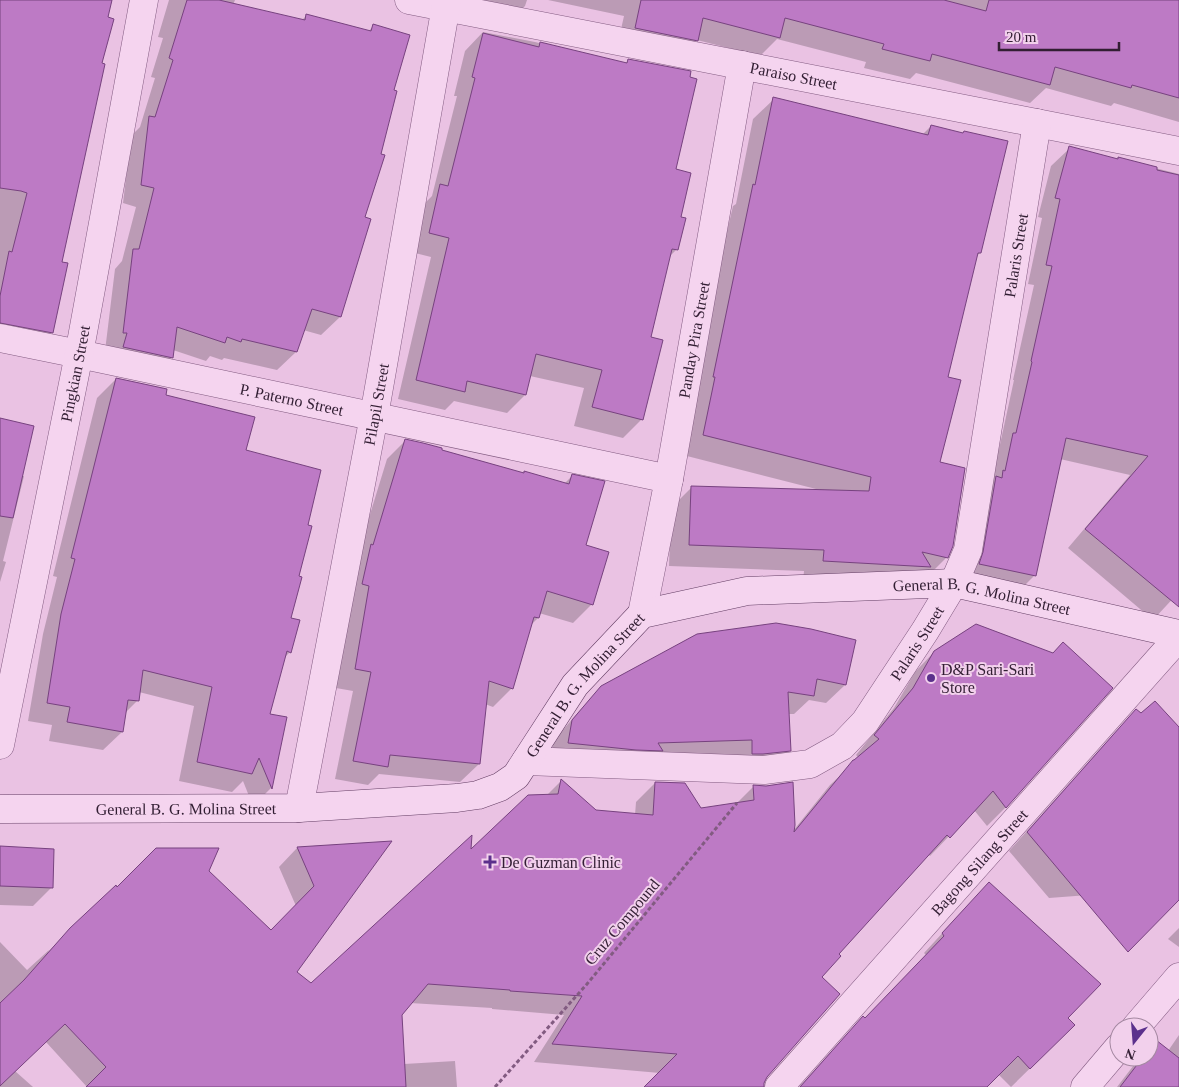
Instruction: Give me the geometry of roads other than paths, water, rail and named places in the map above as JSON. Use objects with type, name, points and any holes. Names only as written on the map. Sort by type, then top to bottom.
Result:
[{"type":"street","name":"Pingkian Street","points":[[0,745],[79,354],[144,0]]},
{"type":"street","name":"Paraiso Street","points":[[409,0],[446,4],[742,66],[1179,151]]},
{"type":"street","name":"Pilapil Street","points":[[299,808],[374,416],[446,4]]},
{"type":"street","name":"Panday Pira Street","points":[[642,614],[669,479],[742,66]]},
{"type":"street","name":"Palaris Street","points":[[526,761],[764,770],[810,764],[842,746],[865,722],[954,583],[968,550],[1037,123]]},
{"type":"street","name":"P. Paterno Street","points":[[0,338],[669,479]]},
{"type":"street","name":"General B. G. Molina Street","points":[[0,809],[299,808],[478,795],[500,787],[516,776],[574,685],[642,614],[747,591],[954,583],[1179,635]]},
{"type":"street","name":"Bagong Silang Street","points":[[779,1087],[1179,635]]},
{"type":"street","points":[[1145,1017],[1179,977]]},
{"type":"street","points":[[1085,1087],[1109,1059]]},
{"type":"place","name":"D&P Sari-Sari Store","points":[[931,678]]},
{"type":"place","name":"De Guzman Clinic","points":[[490,862]]}]
